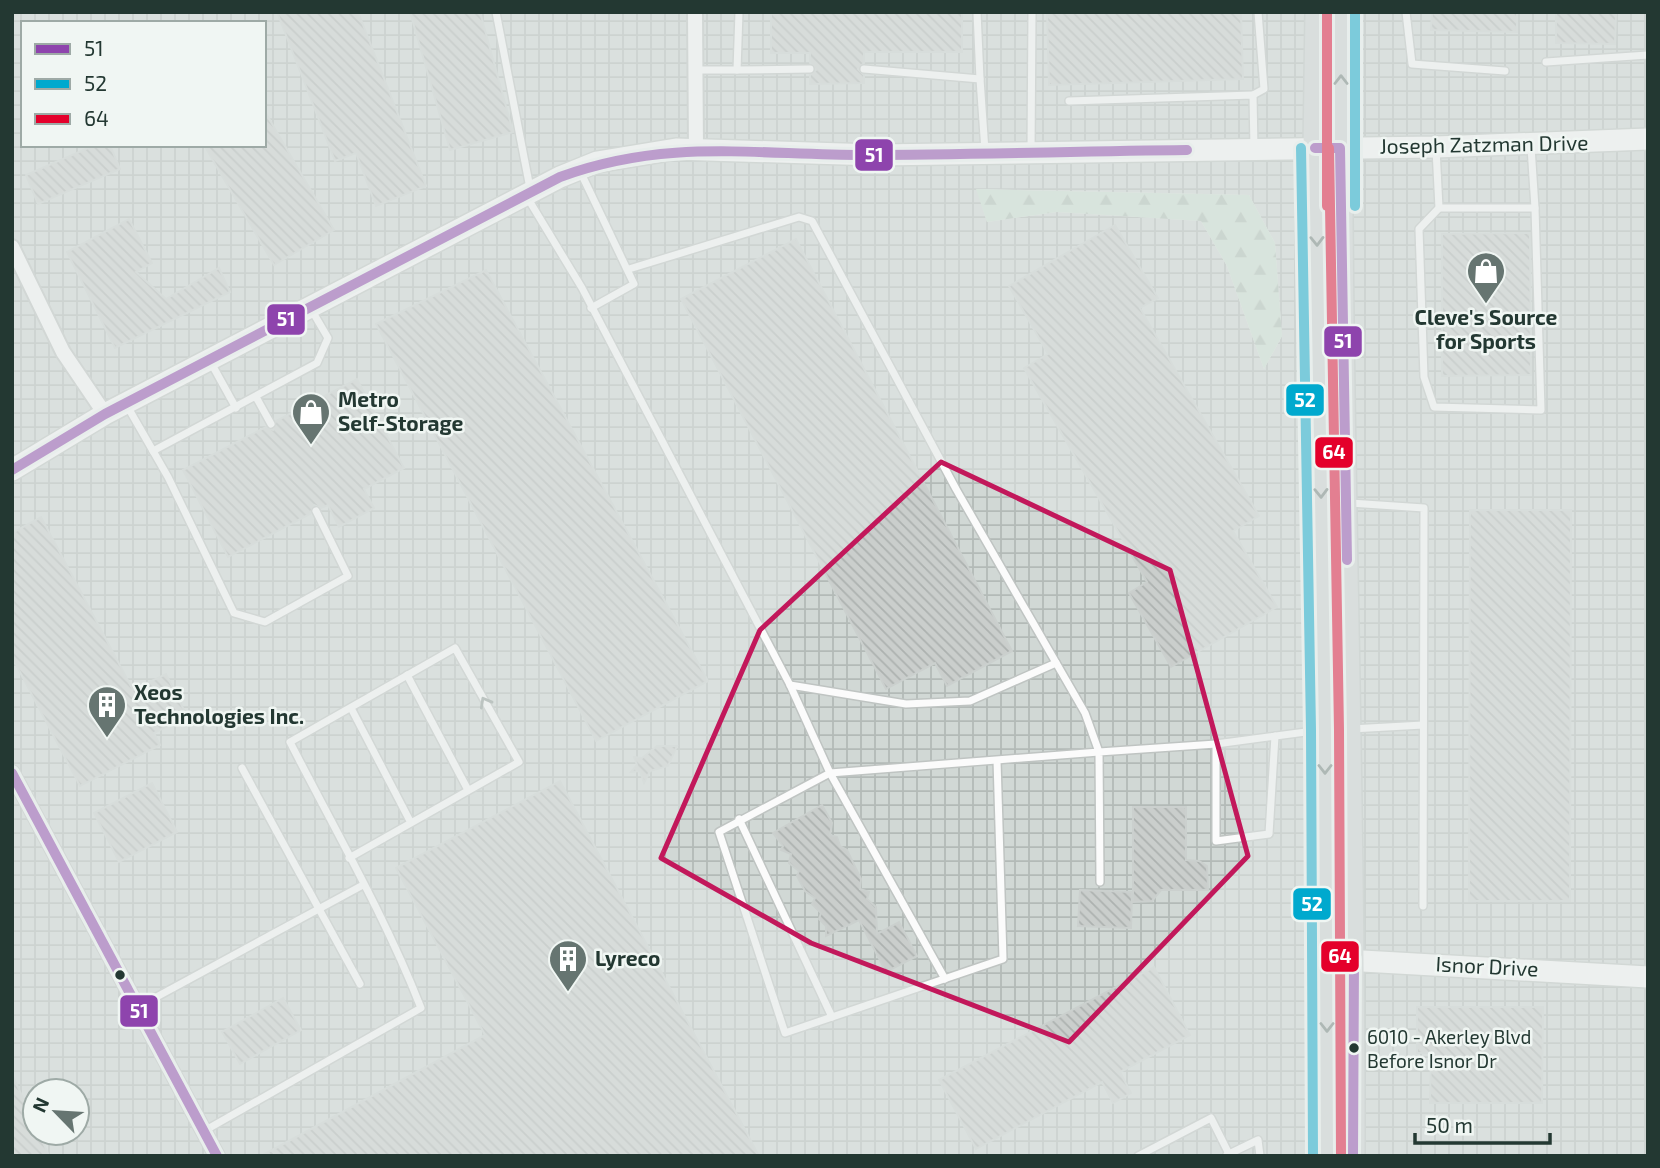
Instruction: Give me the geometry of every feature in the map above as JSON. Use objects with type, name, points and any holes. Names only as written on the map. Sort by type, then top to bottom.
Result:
[{"type":"main road","points":[[1317,12],[1315,148],[1325,730],[1327,1156]]},
{"type":"main road","points":[[1341,12],[1340,148],[1354,959],[1353,1156]]},
{"type":"street","points":[[695,12],[696,150]]},
{"type":"street","name":"Joseph Zatzman Drive","points":[[12,470],[105,414],[579,169],[627,155],[676,149],[876,155],[1340,148],[1648,139]]},
{"type":"street","points":[[12,247],[63,352],[105,414]]},
{"type":"street","points":[[12,773],[218,1156]]},
{"type":"street","name":"Isnor Drive","points":[[1327,959],[1648,977]]},
{"type":"lane","points":[[496,12],[529,183],[527,197],[582,288],[590,308],[790,685],[830,773],[945,979]]},
{"type":"lane","points":[[737,70],[739,12]]},
{"type":"lane","points":[[976,12],[985,153]]},
{"type":"lane","points":[[1031,151],[1032,12]]},
{"type":"lane","points":[[1069,102],[1253,95],[1264,89],[1258,12]]},
{"type":"lane","points":[[1406,12],[1412,64],[1505,71]]},
{"type":"lane","points":[[1546,62],[1616,60],[1648,55]]},
{"type":"lane","points":[[696,70],[810,69]]},
{"type":"lane","points":[[864,69],[979,79]]},
{"type":"lane","points":[[1253,95],[1254,149]]},
{"type":"lane","points":[[1436,146],[1439,208],[1419,229],[1424,377],[1434,407],[1541,410],[1531,144]]},
{"type":"lane","points":[[579,169],[634,284],[590,308]]},
{"type":"lane","points":[[1439,208],[1535,208]]},
{"type":"lane","points":[[629,269],[799,217],[812,221],[956,489],[1085,713],[1099,752],[1100,882]]},
{"type":"lane","points":[[153,451],[317,363],[328,338],[311,309]]},
{"type":"lane","points":[[209,361],[236,408]]},
{"type":"lane","points":[[256,397],[271,424]]},
{"type":"lane","points":[[126,404],[153,451],[234,613],[265,622],[348,576],[316,511]]},
{"type":"lane","points":[[1347,503],[1424,508],[1423,906]]},
{"type":"lane","points":[[204,1130],[421,1008],[400,954],[363,885],[349,858],[290,742],[455,648],[519,762],[410,821],[349,858]]},
{"type":"lane","points":[[790,685],[906,704],[970,701],[1056,663]]},
{"type":"lane","points":[[407,675],[468,790]]},
{"type":"lane","points":[[351,708],[410,821]]},
{"type":"lane","points":[[997,760],[1003,959],[785,1033],[719,832],[830,773],[1099,752],[1216,744],[1325,730],[1423,725]]},
{"type":"lane","points":[[1216,744],[1216,841],[1269,834],[1275,736]]},
{"type":"lane","points":[[242,768],[360,984]]},
{"type":"lane","points":[[739,820],[832,1017]]},
{"type":"lane","points":[[138,1007],[363,885]]},
{"type":"lane","points":[[1138,1156],[1211,1118],[1228,1155],[1258,1140],[1260,1156]]},
{"type":"highlighted area","points":[[941,462],[1170,570],[1248,856],[1069,1042],[811,943],[661,858],[760,630]]},
{"type":"shaded area","points":[[12,12],[1648,12],[1648,1156],[12,1156]],"holes":[[[977,189],[1249,195],[1275,243],[1282,336],[1264,369],[1227,266],[1201,221],[1057,212],[987,222]]]},
{"type":"green space","points":[[976,189],[1249,195],[1275,243],[1282,336],[1264,369],[1227,266],[1201,221],[1057,212],[987,222]]},
{"type":"building","points":[[277,12],[358,12],[426,186],[376,206],[356,153],[335,161]]},
{"type":"building","points":[[410,12],[480,12],[513,132],[450,150]]},
{"type":"building","points":[[771,12],[962,12],[962,52],[864,52],[864,63],[858,69],[864,75],[864,83],[810,84],[810,75],[816,70],[810,63],[810,53],[771,53]]},
{"type":"building","points":[[1047,12],[1241,12],[1243,79],[1049,85]]},
{"type":"building","points":[[1432,12],[1517,12],[1517,32],[1431,30]]},
{"type":"building","points":[[1556,12],[1616,12],[1615,44],[1556,43]]},
{"type":"building","points":[[266,113],[334,230],[274,265],[205,147],[266,147]]},
{"type":"building","points":[[90,147],[111,147],[120,169],[38,204],[26,175]]},
{"type":"building","points":[[129,219],[152,263],[136,272],[166,299],[219,268],[230,292],[115,348],[67,252]]},
{"type":"building","points":[[1115,225],[1158,298],[1140,308],[1259,516],[1233,531],[1277,607],[1171,667],[1129,593],[1147,582],[1024,368],[1048,354],[1009,286]]},
{"type":"building","name":"Cleve's Source for Sports","points":[[1530,233],[1531,375],[1442,376],[1442,234]]},
{"type":"building","points":[[796,239],[1012,651],[947,686],[935,663],[886,689],[681,299]]},
{"type":"building","points":[[486,270],[708,681],[596,741],[376,324]]},
{"type":"building","name":"Metro Self-Storage","points":[[357,379],[404,468],[364,489],[374,508],[339,527],[328,505],[321,508],[314,505],[310,514],[228,557],[183,470],[266,427],[273,430],[276,421]]},
{"type":"building","points":[[1470,510],[1571,510],[1570,901],[1469,901]]},
{"type":"building","points":[[41,517],[133,690],[166,674],[187,716],[154,733],[160,745],[80,786],[12,657],[12,533]]},
{"type":"building","points":[[657,746],[677,746],[668,766],[650,771],[644,783],[640,771],[631,772],[637,765],[634,757],[642,758]]},
{"type":"building","name":"Lyreco","points":[[560,781],[759,1156],[261,1156],[485,1035],[396,868]]},
{"type":"building","points":[[152,783],[177,832],[119,862],[94,813]]},
{"type":"building","points":[[822,805],[832,823],[830,835],[837,837],[840,846],[847,850],[861,879],[860,889],[869,892],[867,899],[876,907],[877,934],[899,922],[917,956],[886,972],[859,920],[826,936],[826,926],[819,919],[821,913],[812,904],[815,898],[805,891],[797,876],[799,871],[789,863],[791,854],[781,850],[783,846],[773,833]]},
{"type":"building","points":[[1133,807],[1186,807],[1186,860],[1199,861],[1207,866],[1208,890],[1161,890],[1152,901],[1133,902]]},
{"type":"building","points":[[1080,890],[1132,892],[1131,928],[1078,926]]},
{"type":"building","points":[[1154,967],[1190,1035],[1120,1072],[1131,1093],[1113,1103],[1102,1082],[976,1149],[939,1080]]},
{"type":"building","points":[[283,998],[301,1030],[240,1064],[222,1032]]},
{"type":"building","points":[[1417,1007],[1543,1007],[1542,1103],[1430,1103],[1431,1053],[1417,1053]]},
{"type":"building","points":[[12,1074],[21,1094],[21,1147],[45,1147],[49,1156],[12,1156]]},
{"type":"transit line","name":"64","points":[[1327,12],[1327,206]]},
{"type":"transit line","name":"52","points":[[1355,12],[1355,206]]},
{"type":"transit line","name":"52","points":[[1301,148],[1311,730],[1313,1156]]},
{"type":"transit line","name":"51","points":[[1315,148],[1340,148],[1347,560]]},
{"type":"transit line","name":"64","points":[[1329,148],[1339,730],[1341,1156]]},
{"type":"transit line","name":"51","points":[[12,470],[105,414],[560,177],[599,165],[637,157],[711,151],[864,155],[1187,150]]},
{"type":"transit line","name":"51","points":[[12,773],[217,1156]]},
{"type":"transit line","name":"51","points":[[1353,1156],[1354,959]]},
{"type":"place","name":"Cleve's Source for Sports","points":[[1486,305]]},
{"type":"place","name":"Metro Self-Storage","points":[[311,446]]},
{"type":"place","name":"Xeos Technologies Inc.","points":[[107,739]]},
{"type":"place","name":"Lyreco","points":[[568,993]]},
{"type":"place","name":"6010 - Akerley Blvd Before Isnor Dr","points":[[1354,1048]]}]
